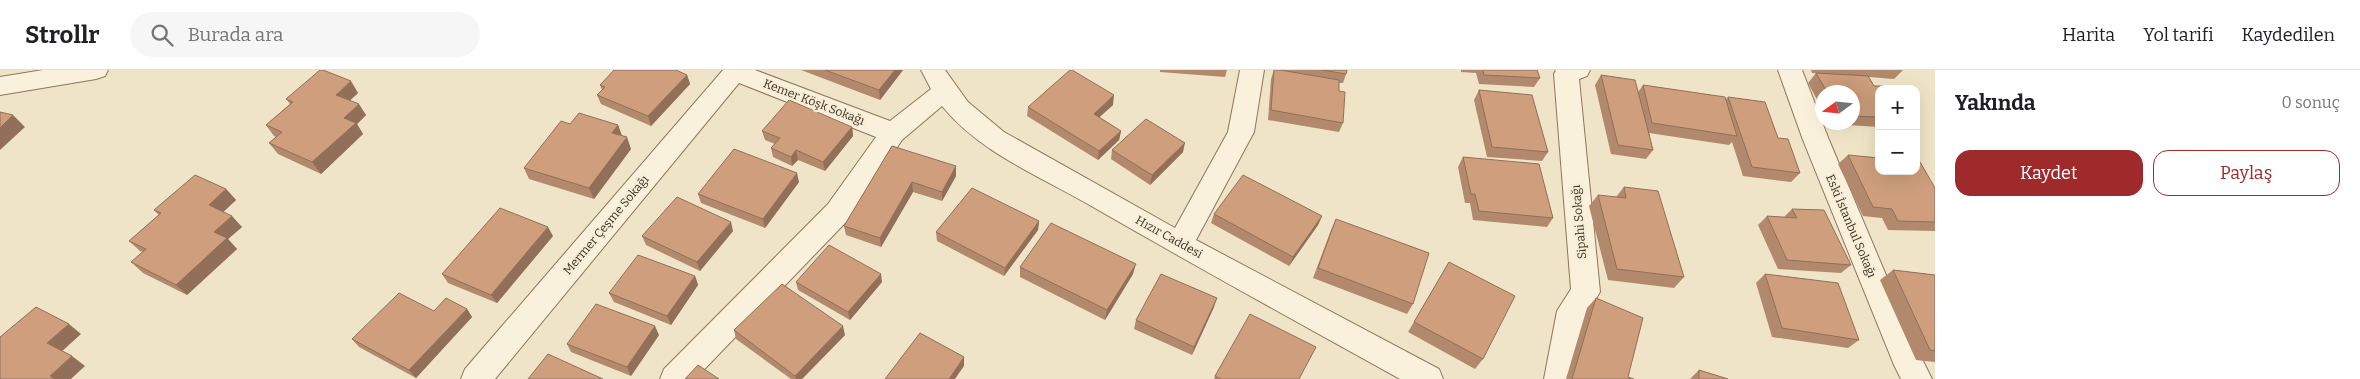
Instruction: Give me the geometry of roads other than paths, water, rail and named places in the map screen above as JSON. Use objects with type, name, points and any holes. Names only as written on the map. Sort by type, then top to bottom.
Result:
[{"type":"street","points":[[0,86],[96,70]]},
{"type":"street","points":[[1180,244],[1241,132],[1252,70]]},
{"type":"street","name":"Sipahi Sokağı","points":[[1559,379],[1572,311],[1586,292],[1566,74],[1578,70]]},
{"type":"street","name":"Eski İstanbul Sokağı","points":[[1790,70],[1816,140],[1905,356],[1917,379]]},
{"type":"street","name":"Kemer Köşk Sokağı","points":[[735,72],[893,133]]},
{"type":"street","name":"Mermer Çeşme Sokağı","points":[[476,379],[735,72]]},
{"type":"street","points":[[675,379],[838,212],[893,133],[938,81]]},
{"type":"street","name":"Hızır Caddesi","points":[[938,81],[968,120],[995,139],[1180,244],[1428,379]]}]
